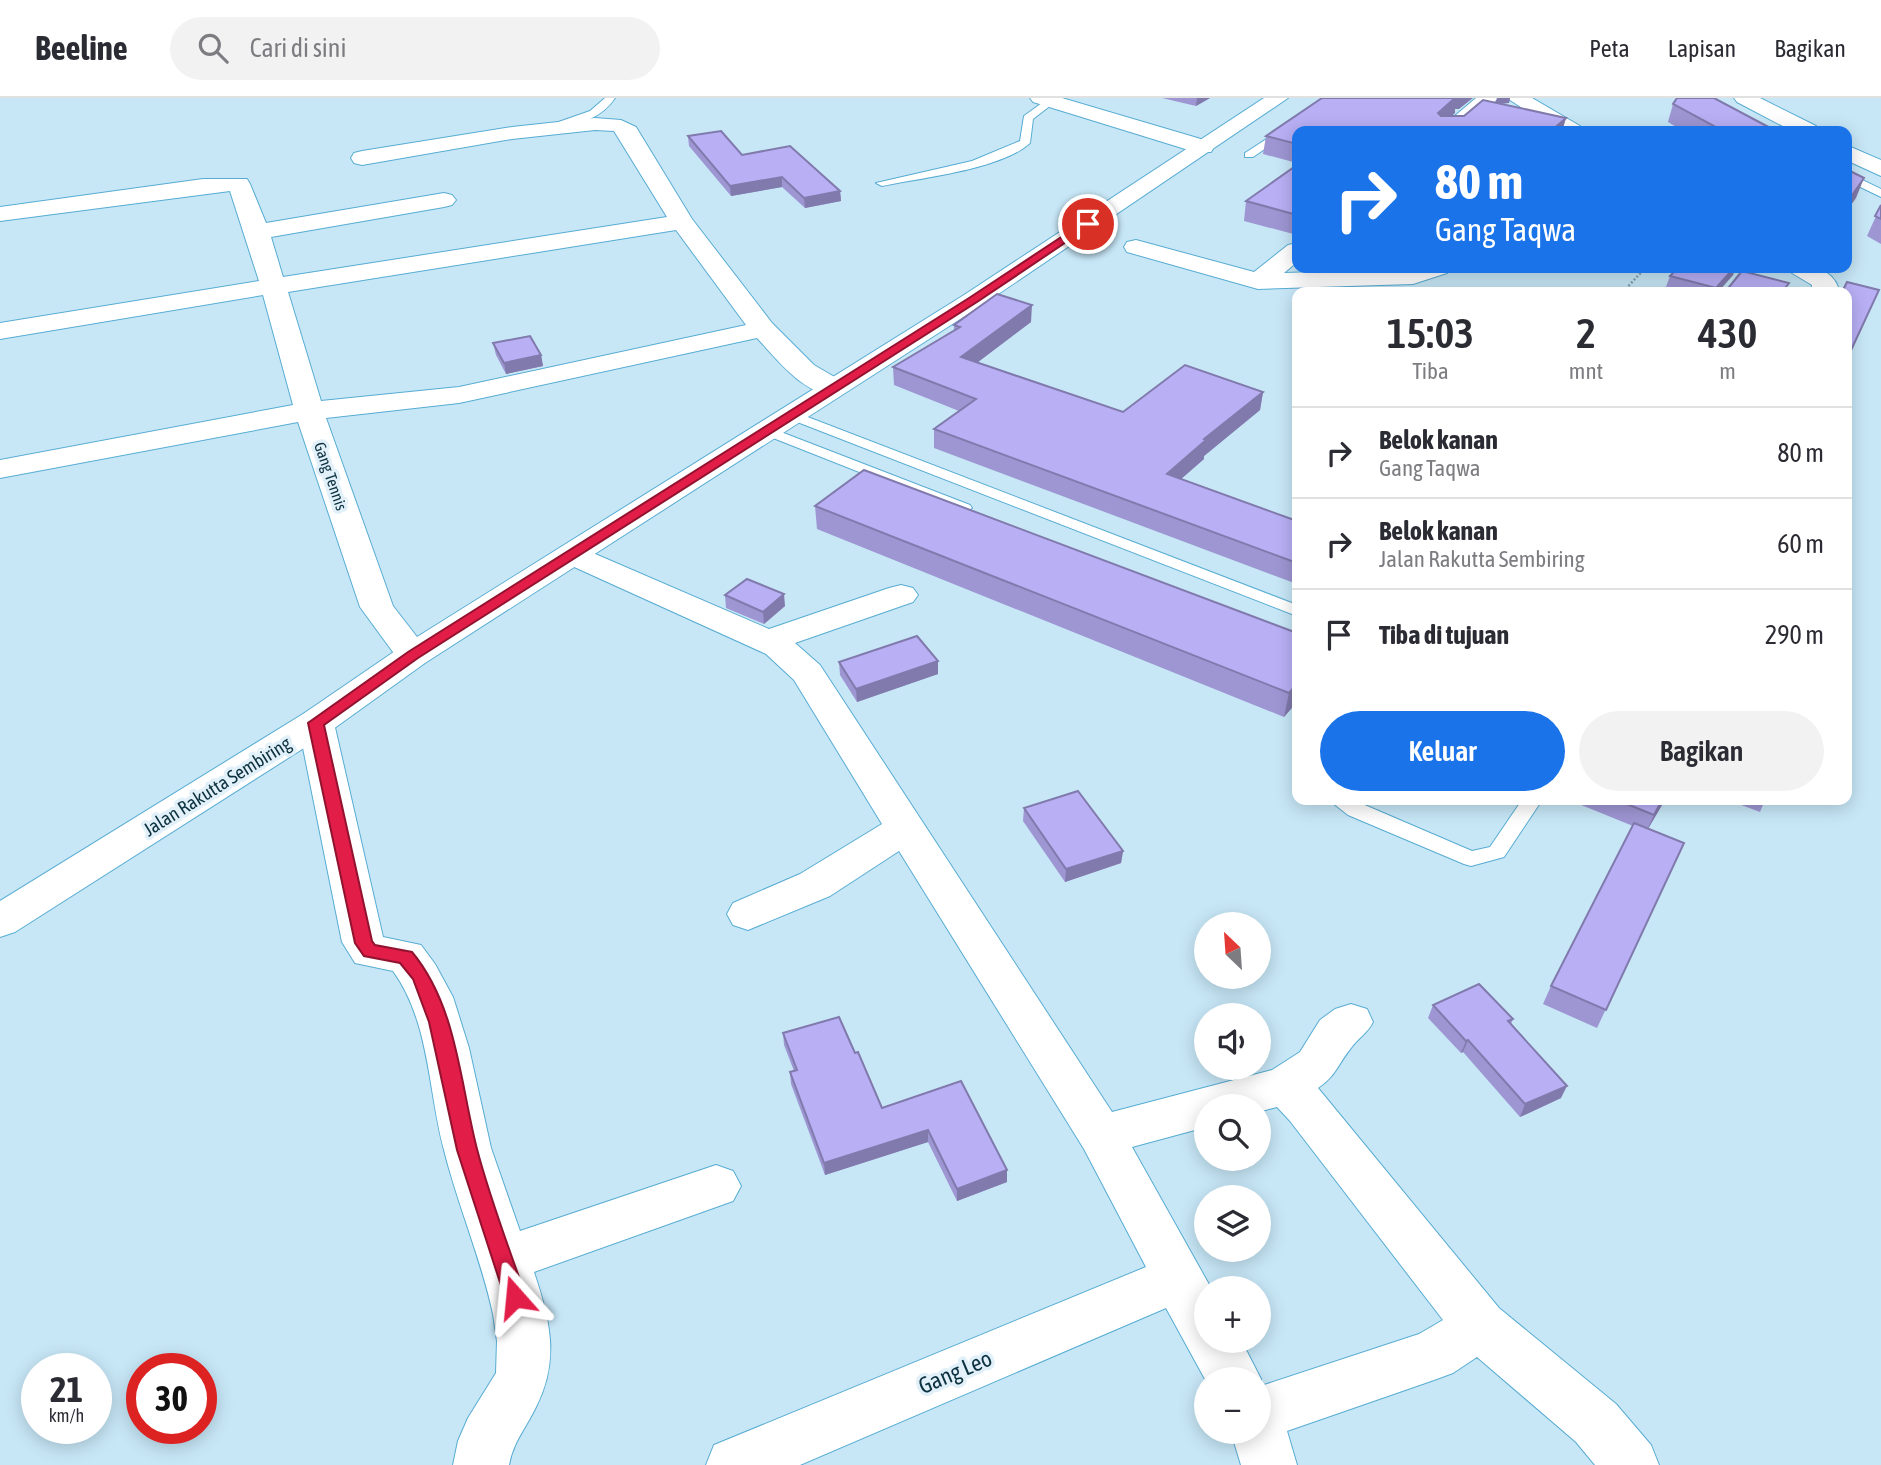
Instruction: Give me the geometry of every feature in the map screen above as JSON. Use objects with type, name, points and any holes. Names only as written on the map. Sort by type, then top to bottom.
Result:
[{"type":"main road","name":"Jalan Rakutta Sembiring","points":[[0,921],[316,723],[413,655],[973,300],[1278,98]]},
{"type":"main road","points":[[1453,126],[1489,98]]},
{"type":"main road","points":[[1517,98],[1564,126]]},
{"type":"main road","points":[[1744,98],[1798,126]]},
{"type":"main road","points":[[1045,100],[1203,147]]},
{"type":"main road","points":[[362,158],[512,133],[595,124],[621,127],[628,132],[682,222],[764,329],[804,371],[833,388]]},
{"type":"main road","points":[[1852,154],[1877,167]]},
{"type":"main road","name":"Gang Tennis","points":[[0,214],[234,183],[242,186],[293,348],[309,411],[377,607],[413,655]]},
{"type":"main road","points":[[257,232],[444,200]]},
{"type":"main road","points":[[0,331],[682,222]]},
{"type":"main road","points":[[1136,247],[1258,281],[1413,276],[1422,273]]},
{"type":"main road","points":[[1258,281],[1292,254]]},
{"type":"main road","points":[[1809,273],[1823,281],[1825,287]]},
{"type":"main road","points":[[0,469],[309,411],[458,395],[764,329]]},
{"type":"main road","points":[[572,554],[778,646],[807,673],[1101,1135],[1194,1310]]},
{"type":"main road","points":[[767,641],[901,595]]},
{"type":"main road","points":[[316,723],[363,943],[370,951],[406,957],[421,976],[439,1022],[467,1150],[521,1315],[525,1345],[524,1373],[487,1437],[481,1465]]},
{"type":"main road","points":[[748,914],[815,885],[904,829]]},
{"type":"main road","points":[[1101,1135],[1285,1086],[1316,1065],[1336,1034],[1351,1022]]},
{"type":"main road","points":[[1285,1086],[1307,1107],[1480,1326],[1596,1423],[1631,1465]]},
{"type":"main road","points":[[503,1260],[716,1186]]},
{"type":"main road","name":"Gang Leo","points":[[734,1465],[1176,1279]]},
{"type":"main road","points":[[1271,1410],[1434,1355],[1480,1326]]},
{"type":"main road","points":[[1263,1444],[1269,1465]]},
{"type":"lane","points":[[512,133],[585,118],[606,104],[610,98]]},
{"type":"lane","points":[[882,183],[979,161],[1018,148],[1025,143],[1028,118],[1045,100]]},
{"type":"lane","points":[[1249,155],[1292,127]]},
{"type":"lane","points":[[1852,169],[1877,167]]},
{"type":"lane","points":[[1852,178],[1881,194]]},
{"type":"lane","points":[[780,423],[932,469],[1292,609]]},
{"type":"lane","points":[[780,423],[907,486],[985,517]]},
{"type":"lane","points":[[907,486],[932,469]]},
{"type":"lane","points":[[1346,805],[1471,859],[1485,858],[1497,852],[1526,805]]},
{"type":"path","points":[[1628,287],[1640,273]]},
{"type":"building","points":[[1322,98],[1455,98],[1438,113],[1441,116],[1464,116],[1483,100],[1566,118],[1557,126],[1292,126],[1292,143],[1266,136]]},
{"type":"building","points":[[1677,98],[1714,98],[1767,126],[1714,126],[1673,104]]},
{"type":"building","points":[[721,131],[742,155],[790,146],[840,191],[804,198],[782,177],[730,186],[688,136]]},
{"type":"building","points":[[1292,169],[1292,214],[1246,201]]},
{"type":"building","points":[[1852,172],[1864,178],[1852,195]]},
{"type":"building","points":[[1881,205],[1881,219],[1875,216]]},
{"type":"building","points":[[1673,273],[1730,273],[1717,287],[1670,276]]},
{"type":"building","points":[[1740,273],[1789,283],[1786,287],[1729,287]]},
{"type":"building","points":[[1847,282],[1879,290],[1852,348],[1852,287],[1844,287]]},
{"type":"building","points":[[997,294],[1032,305],[961,357],[1123,412],[1185,365],[1263,392],[1204,439],[1206,440],[1167,474],[1292,519],[1292,561],[934,429],[976,399],[893,367],[960,327],[954,325]]},
{"type":"building","points":[[530,336],[541,355],[504,363],[493,343]]},
{"type":"building","points":[[864,470],[1292,631],[1292,690],[1289,693],[815,506]]},
{"type":"building","points":[[747,579],[784,594],[763,612],[725,595]]},
{"type":"building","points":[[917,636],[938,661],[856,689],[839,662]]},
{"type":"building","points":[[1078,791],[1123,851],[1066,869],[1024,808]]},
{"type":"building","points":[[1629,805],[1659,805],[1654,815]]},
{"type":"building","points":[[1634,823],[1684,843],[1606,1010],[1551,986]]},
{"type":"building","points":[[1479,984],[1513,1019],[1508,1021],[1567,1086],[1525,1104],[1433,1005]]},
{"type":"building","points":[[839,1017],[855,1053],[858,1052],[882,1108],[961,1081],[1007,1170],[957,1189],[928,1130],[824,1163],[790,1072],[797,1070],[783,1033]]},
{"type":"route","points":[[515,1297],[467,1150],[439,1022],[421,976],[406,957],[370,951],[363,943],[316,723],[413,655],[745,446],[1088,224]]}]
